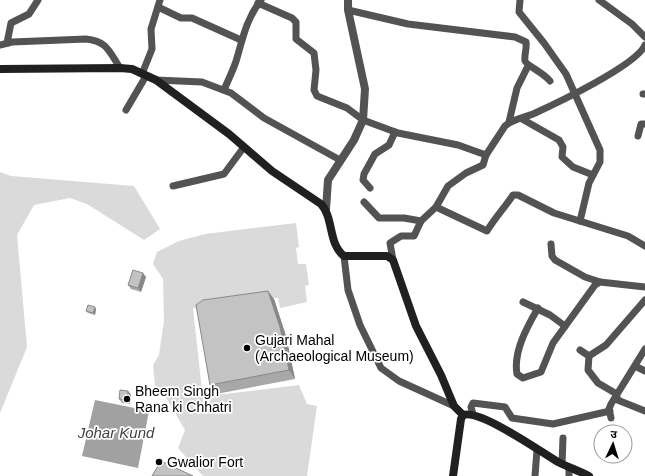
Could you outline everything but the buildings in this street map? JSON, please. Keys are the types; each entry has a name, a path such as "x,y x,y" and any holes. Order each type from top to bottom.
{"main road":[{"path":"0,68 120,68 132,69 156,80 211,119 272,171 321,204 326,209 336,246 344,256 387,256 393,260 416,326 441,375 454,406 463,414 473,414 499,426 537,450 589,476"},
{"path":"453,476 463,414"}],"street":[{"path":"38,0 29,14 11,23 3,44 86,38 98,40 104,43 120,68"},
{"path":"326,209 328,180 354,140 363,120 365,89 348,10 348,0"},
{"path":"520,0 519,12 566,74 576,94 601,156 598,168 589,183 580,221"},
{"path":"600,0 632,24 645,37"},
{"path":"224,90 237,58 241,40 259,2 292,18 296,22 296,39 314,53 316,70 314,90 317,96 347,108 363,120 395,132 458,145 486,155"},
{"path":"126,110 144,75 152,49 151,29 159,3 181,18 192,18 241,40"},
{"path":"348,10 408,24 515,37 526,42 527,48 525,61 528,66 545,74 550,81"},
{"path":"509,122 522,119 576,94 638,55 645,47"},
{"path":"393,260 390,243 401,236 414,236 421,221 436,207 448,186 466,173 483,165 486,155 509,122 517,88 528,66"},
{"path":"156,80 202,82 231,93 264,118 340,160"},
{"path":"522,119 559,140 563,147 562,157 573,167 593,175"},
{"path":"638,136 641,124 645,124"},
{"path":"370,188 363,180 364,174 375,154 392,142 395,132"},
{"path":"173,186 224,174 244,147"},
{"path":"436,207 487,231 496,216 513,195 518,195 554,213 628,236 645,246"},
{"path":"364,202 379,218 404,218 421,221"},
{"path":"551,244 552,256 555,260 585,277 600,282 645,287"},
{"path":"344,256 348,290 360,325 381,368 399,381 454,406"},
{"path":"538,308 525,332 518,358 516,369 520,377 524,378 541,372 553,343 583,300 600,282"},
{"path":"589,356 610,342 645,300"},
{"path":"523,302 538,308 565,326"},
{"path":"473,414 471,407 473,403 478,403 505,407 512,418 553,424 610,415 616,398 645,349"},
{"path":"580,350 589,356"},
{"path":"589,356 588,370 598,383 615,393 616,398 645,411"},
{"path":"635,366 645,371"},
{"path":"563,438 566,465 569,476"},
{"path":"536,476 537,450"}],"shaded area":[{"path":"0,172 11,176 134,186 160,229 144,240 87,204 70,198 34,205 17,235 27,347 0,413"},
{"path":"296,223 299,247 296,248 298,264 306,264 309,285 305,286 307,302 280,308 278,298 273,298 193,308 204,409 212,408 208,396 299,385 307,404 317,406 307,476 203,476 178,448 185,430 161,389 155,385 153,365 159,355 164,320 163,279 153,264 157,252 179,241 205,234"}],"water":[{"name":"Johar Kund","path":"95,400 149,411 138,468 82,456"}],"place":[{"name":"Gujari Mahal (Archaeological Museum)","path":"247,348"},
{"name":"Bheem Singh Rana ki Chhatri","path":"127,399"},
{"name":"Gwalior Fort","path":"159,462"}]}
